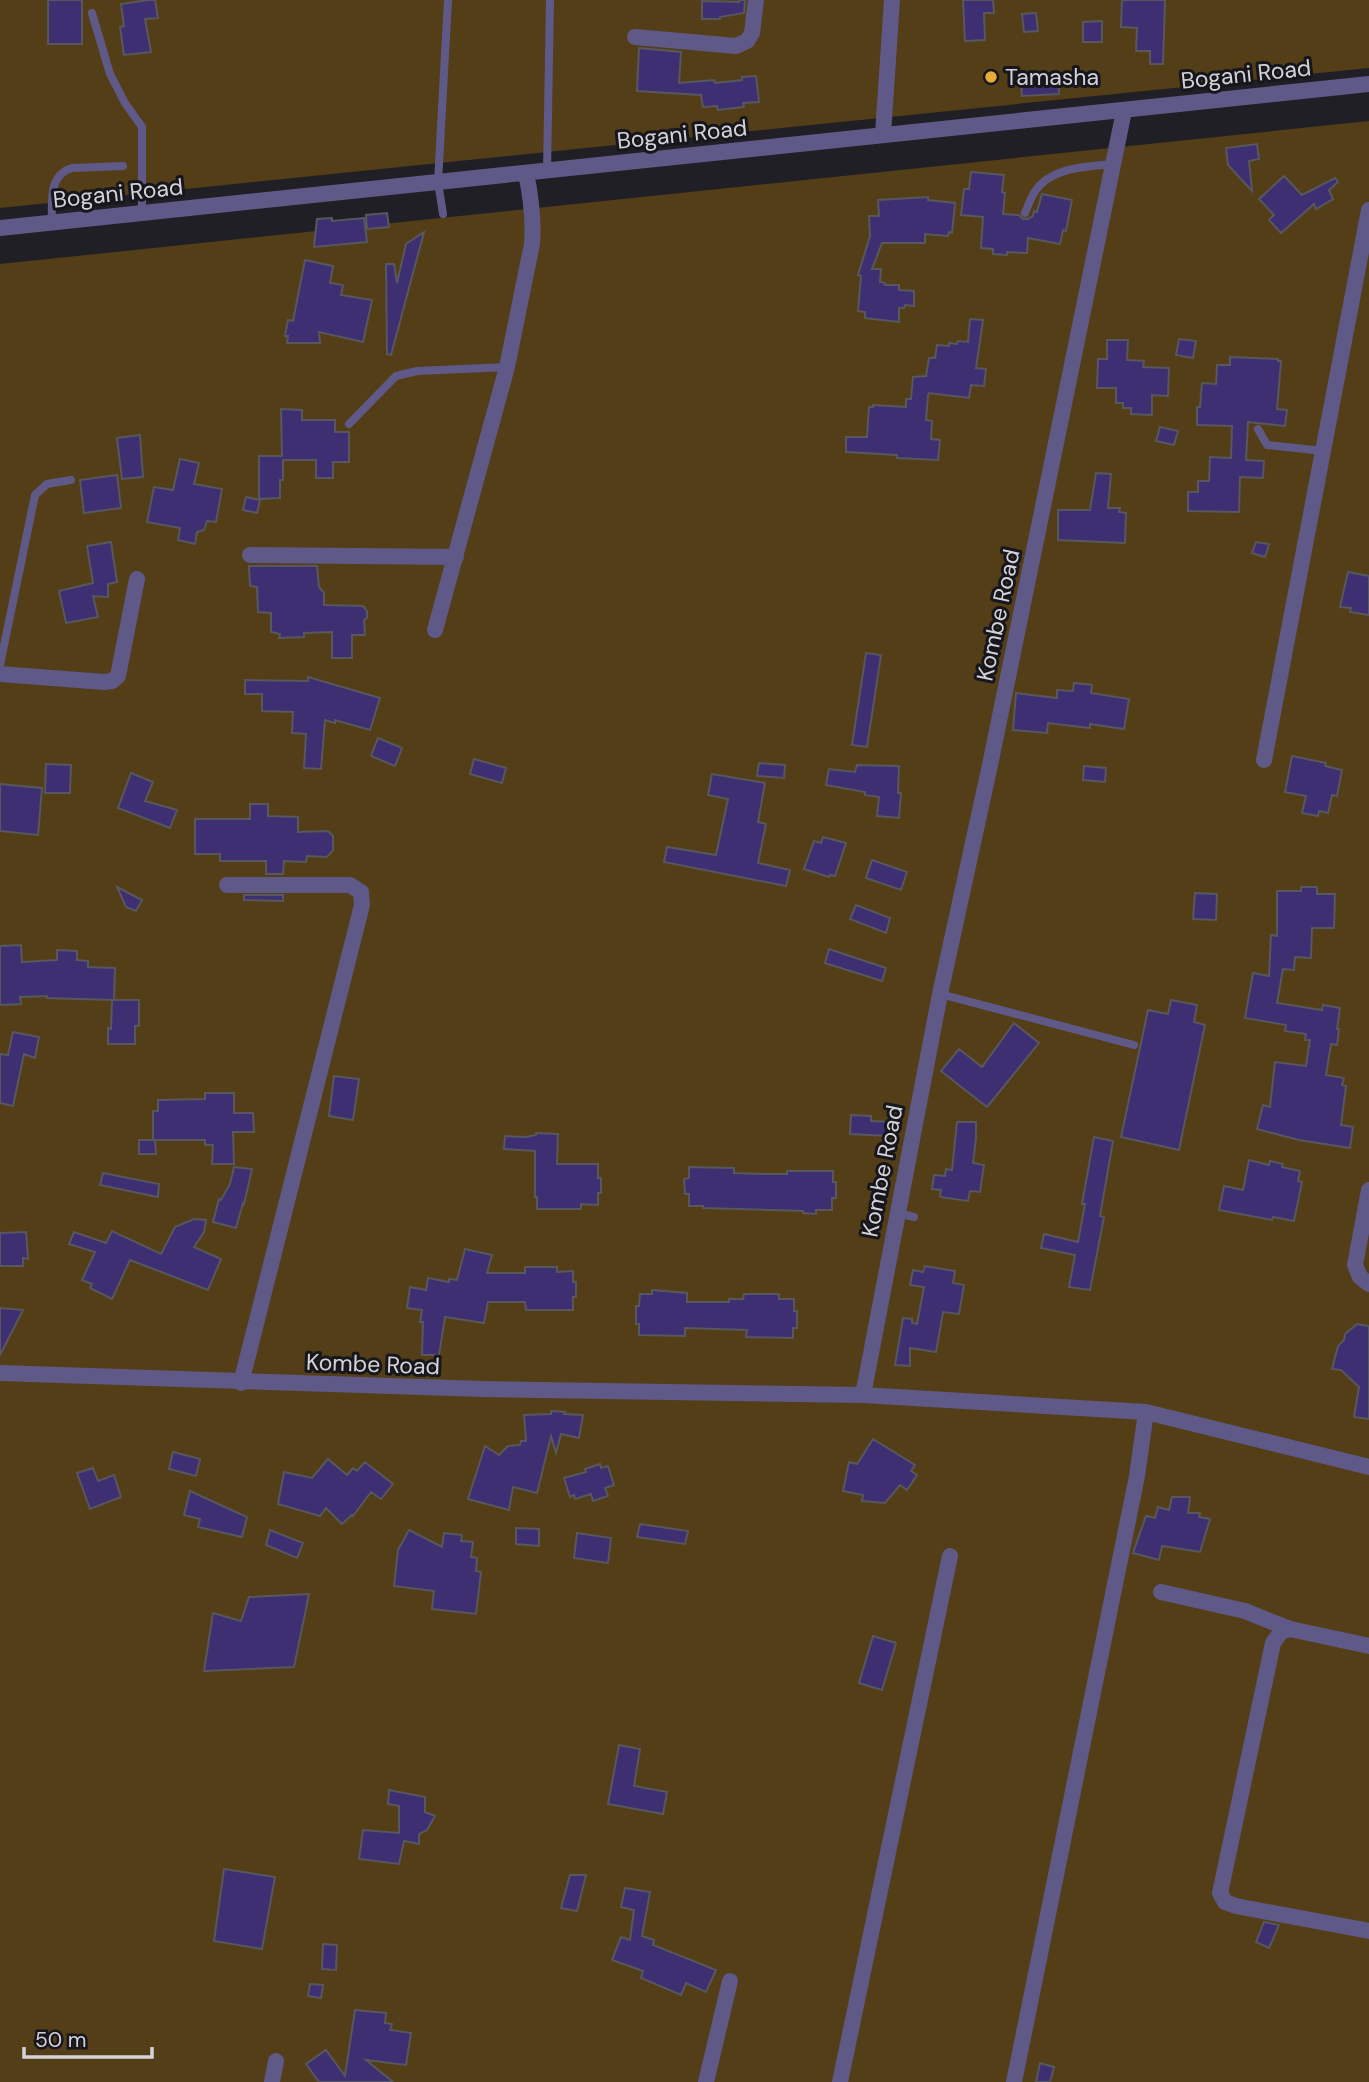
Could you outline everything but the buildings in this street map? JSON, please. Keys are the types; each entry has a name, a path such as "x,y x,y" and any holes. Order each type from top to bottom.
{"street":[{"path":"635,37 736,46 747,41 752,33 756,0"},
{"path":"883,134 892,0"},
{"name":"Bogani Road","path":"0,228 1369,84"},
{"name":"Kombe Road","path":"0,1373 482,1389 863,1395 940,994 990,765 1124,111"},
{"path":"435,630 507,367 532,244 532,202 526,173"},
{"path":"1264,760 1369,210"},
{"path":"250,555 456,557"},
{"path":"0,674 112,681 118,676 137,579"},
{"path":"227,885 350,885 361,892 362,905 240,1382"},
{"path":"1369,1190 1355,1265 1360,1277 1369,1283"},
{"path":"863,1395 1146,1412 1369,1466"},
{"path":"1014,2082 1137,1476 1146,1412"},
{"path":"840,2082 950,1556"},
{"path":"1161,1592 1245,1611 1290,1629 1369,1646"},
{"path":"1290,1629 1281,1632 1273,1643 1220,1893 1225,1902 1236,1906 1369,1931"},
{"path":"706,2082 730,1981"},
{"path":"272,2082 276,2061"}],"lane":[{"path":"443,214 438,182 447,0"},
{"path":"547,172 550,0"},
{"path":"92,13 110,74 125,103 142,127 142,213"},
{"path":"1025,213 1034,192 1049,178 1071,169 1114,164"},
{"path":"52,223 55,181 64,170 123,166"},
{"path":"349,424 396,376 417,371 507,367"},
{"path":"1258,429 1267,445 1323,451"},
{"path":"0,664 35,495 47,484 71,480"},
{"path":"940,994 1134,1045"},
{"path":"897,1213 914,1217"}],"shaded area":[{"path":"0,0 1369,0 1369,68 0,208"},
{"path":"1369,121 1369,2082 0,2082 0,264"}],"place":[{"name":"Tamasha","path":"991,77"}]}
